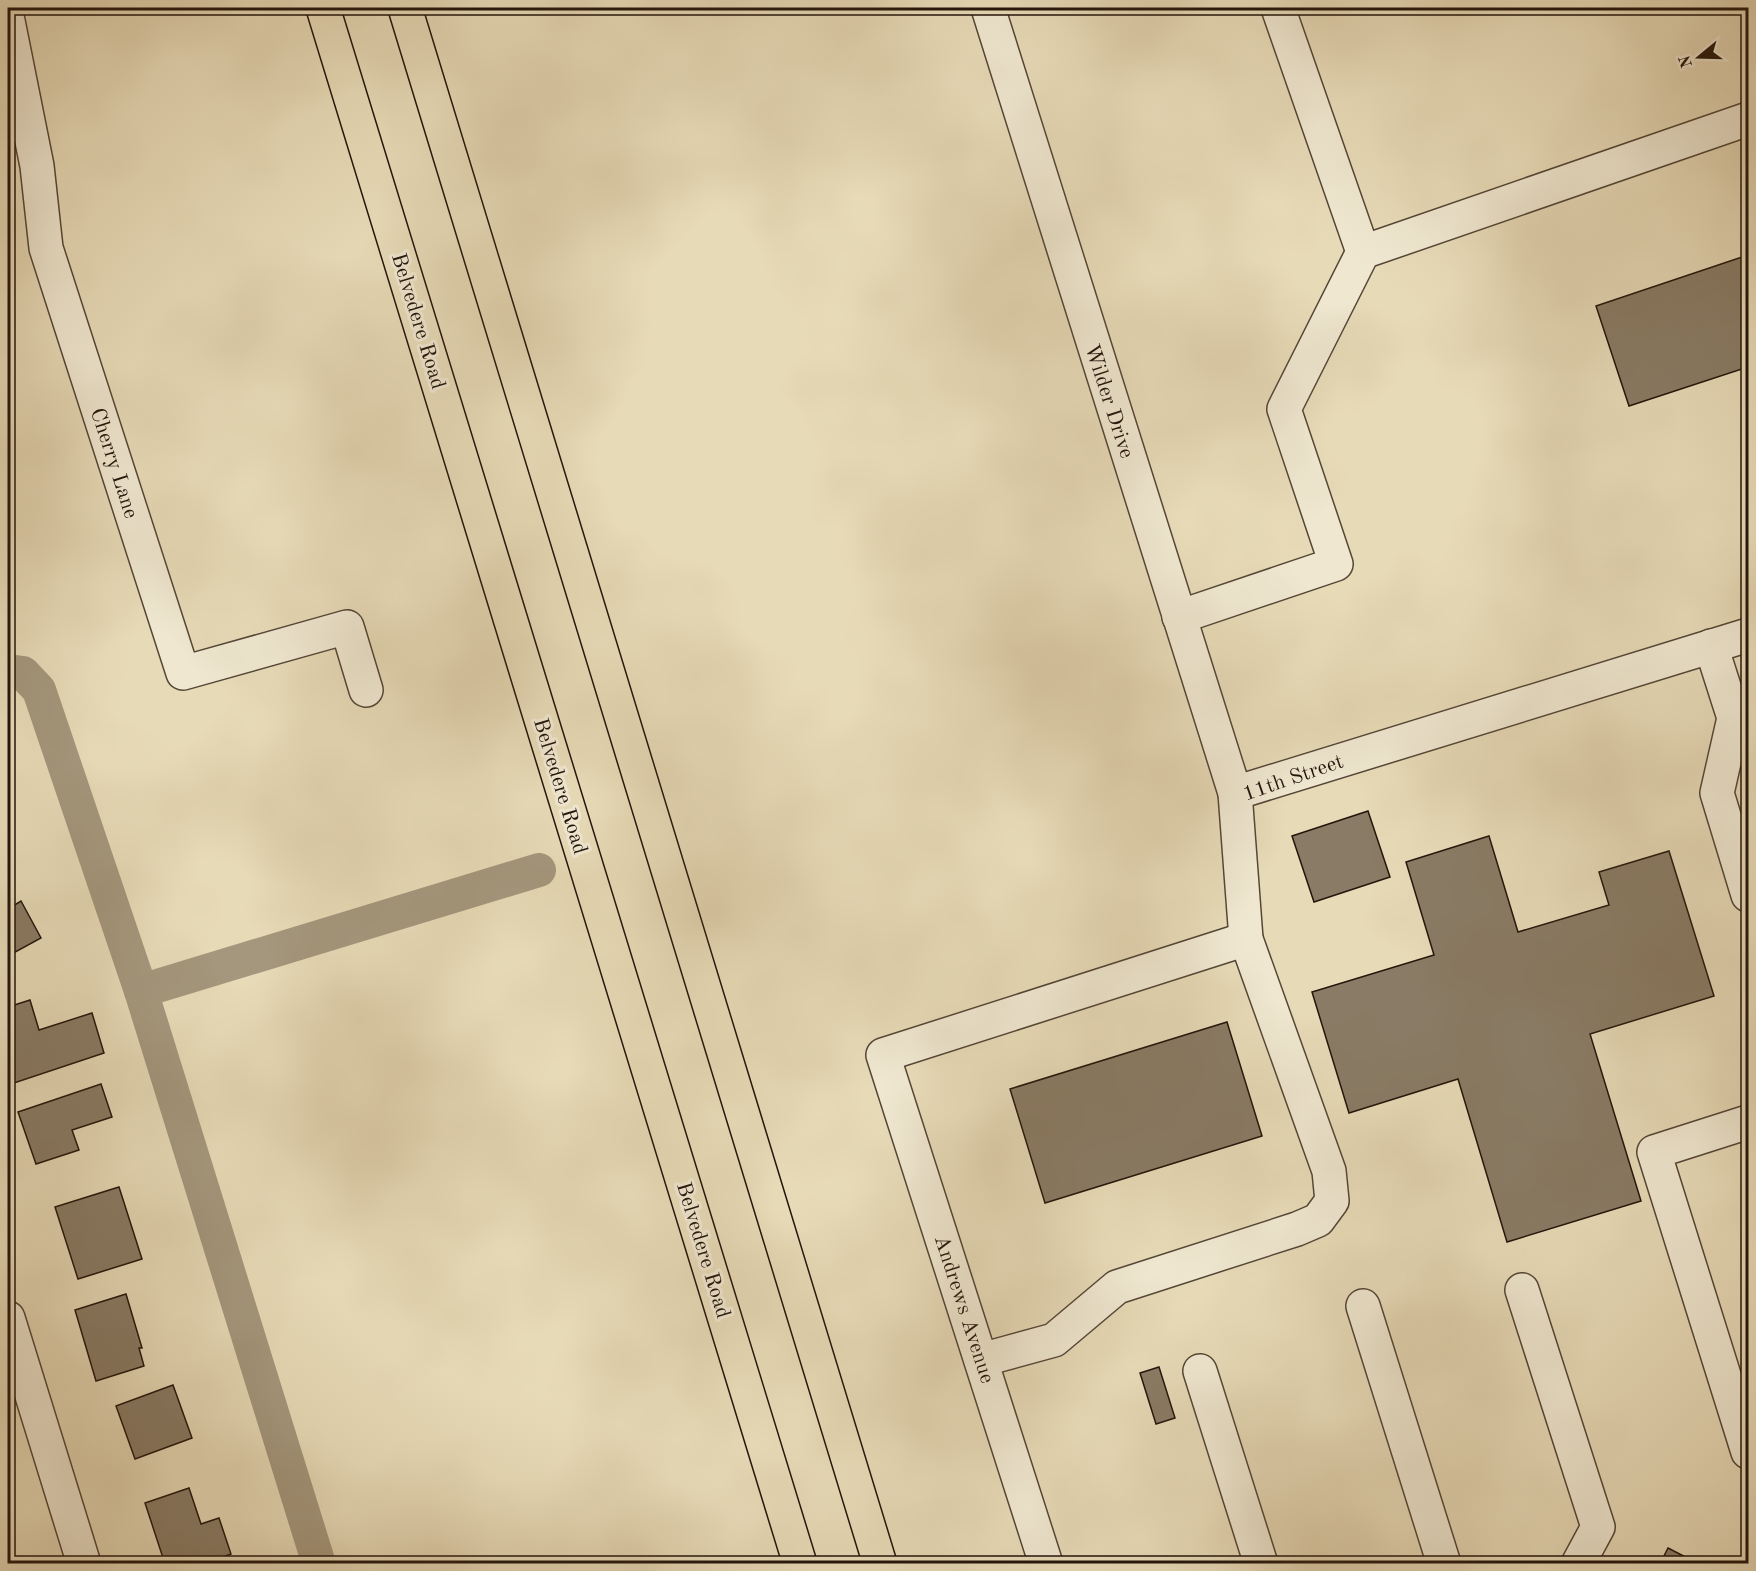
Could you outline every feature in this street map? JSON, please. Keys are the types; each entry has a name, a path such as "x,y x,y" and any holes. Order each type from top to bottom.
{"main road":[{"name":"Belvedere Road","path":"323,8 800,1563"},
{"path":"405,8 880,1563"}],"street":[{"name":"Wilder Drive","path":"988,8 1235,793"},
{"path":"1278,8 1363,252"},
{"name":"Cherry Lane","path":"8,21 37,166 46,248 183,673 347,627 366,690"},
{"path":"1179,617 1336,564 1284,409 1363,252 1749,119"},
{"name":"11th Street","path":"981,1360 1054,1340 1117,1287 1298,1229 1318,1220 1332,1201 1329,1172 1246,939 1235,793 1749,635"},
{"path":"1711,646 1734,718 1717,793 1749,895"},
{"name":"Andrews Avenue","path":"1046,1563 883,1055 1246,939"},
{"path":"1749,1122 1654,1152 1749,1452"},
{"path":"1522,1290 1598,1527 1578,1563"},
{"path":"1363,1306 1444,1563"},
{"path":"8,1318 84,1563"},
{"path":"1200,1371 1261,1563"}],"building":[{"path":"1748,255 1748,367 1629,406 1596,306"},
{"path":"1368,811 1390,877 1314,902 1292,836"},
{"path":"1489,836 1518,932 1609,905 1599,872 1669,851 1714,996 1590,1034 1641,1201 1507,1242 1458,1079 1349,1113 1312,992 1434,955 1406,862"},
{"path":"21,901 41,938 8,956 8,909"},
{"path":"30,1000 39,1030 92,1013 104,1053 8,1085 8,1007"},
{"path":"1227,1022 1262,1136 1045,1203 1010,1089"},
{"path":"101,1084 112,1117 72,1130 79,1150 36,1164 18,1112"},
{"path":"119,1187 142,1259 78,1279 55,1207"},
{"path":"126,1294 142,1348 139,1348 144,1366 96,1381 75,1310"},
{"path":"1159,1367 1175,1418 1156,1424 1140,1373"},
{"path":"173,1385 192,1438 135,1459 116,1406"},
{"path":"189,1488 201,1524 219,1518 231,1554 204,1564 165,1564 145,1503"},
{"path":"1668,1548 1699,1564 1660,1564"}],"waterway":[{"path":"8,671 23,673 39,690 141,991 319,1564"},
{"path":"141,991 539,870"}]}
